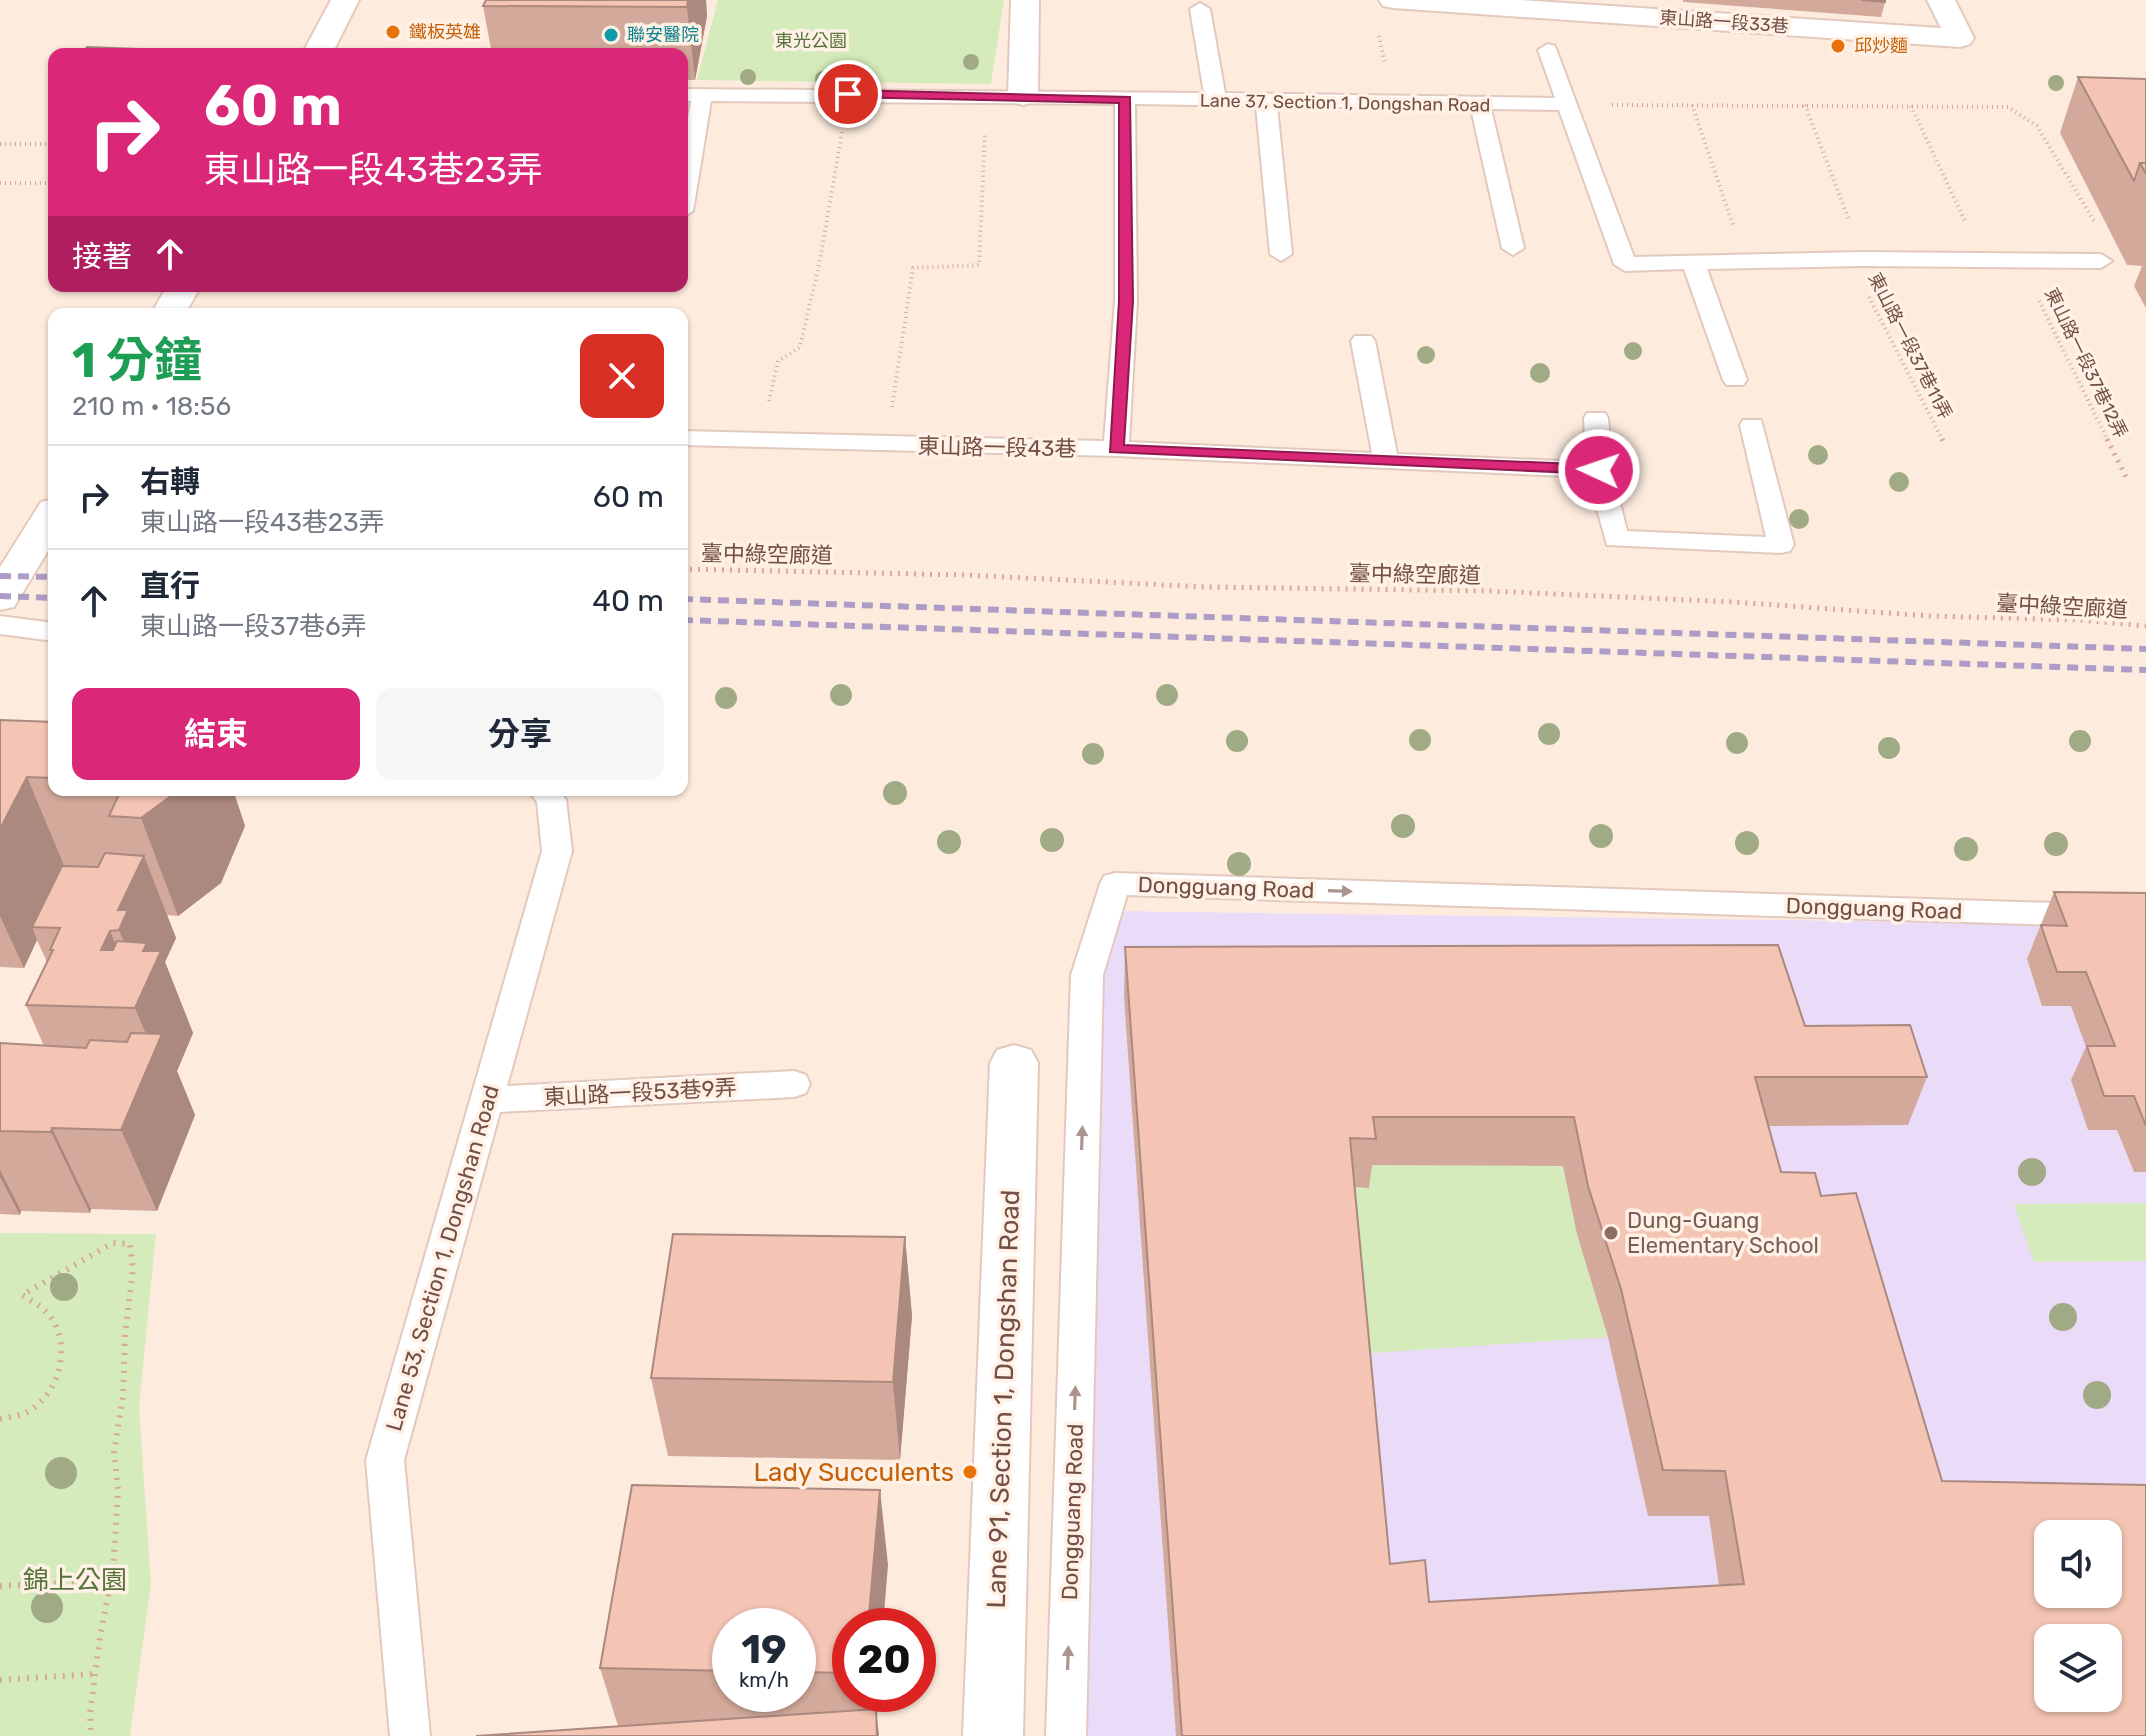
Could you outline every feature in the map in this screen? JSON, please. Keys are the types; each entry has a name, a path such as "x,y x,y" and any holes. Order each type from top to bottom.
{"street":[{"path":"320,48 345,0"},
{"path":"1023,96 1025,0"},
{"name":"東山路一段33巷","path":"1393,0 1960,38 1941,0"},
{"path":"0,598 48,520"},
{"name":"Lane 91, Section 1, Dongshan Road","path":"993,1736 1014,1063"}],"lane":[{"path":"1200,9 1216,101"},
{"path":"1548,50 1625,264 1857,259 2101,261"},
{"name":"Lane 37, Section 1, Dongshan Road","path":"692,95 848,94 1567,104"},
{"path":"688,141 692,95"},
{"path":"1116,449 1126,301 1125,99"},
{"path":"1266,102 1281,254"},
{"path":"1480,105 1513,248"},
{"path":"1693,262 1735,380"},
{"path":"1363,341 1386,461"},
{"path":"1596,418 1599,470 1616,539 1781,545 1752,425"},
{"name":"東山路一段43巷","path":"688,438 1116,449 1599,470"},
{"path":"0,625 48,631"},
{"name":"Lane 53, Section 1, Dongshan Road","path":"410,1736 385,1460 557,851 551,800 548,796"},
{"name":"Dongguang Road","path":"1066,1736 1087,975 1115,884 2146,917"},
{"name":"東山路一段53巷9弄","path":"486,1100 794,1084"}],"path":[{"path":"1377,30 1395,104"},
{"path":"760,441 778,361 800,347 820,260 848,94"},
{"path":"887,444 913,268 979,265 987,96"},
{"path":"1567,104 2008,107 2037,126 2086,203 2098,229 2101,261"},
{"path":"1692,105 1746,262"},
{"name":"東山路一段37巷11弄","path":"1805,105 1857,259 1945,446"},
{"path":"1911,106 1983,260"},
{"path":"0,144 48,144"},
{"path":"0,183 48,183"},
{"name":"東山路一段37巷12弄","path":"2019,261 2127,479"},
{"name":"臺中綠空廊道","path":"688,569 965,575 1206,587 1489,591 1733,602 1930,616 2080,620 2146,626"},
{"path":"0,1419 25,1413 51,1388 60,1367 63,1347 53,1320 22,1295 113,1243 130,1244 133,1269 125,1336 123,1396 114,1453 118,1490 111,1581 95,1674 90,1714 91,1736"},
{"path":"0,1586 111,1581"},
{"path":"0,1680 95,1674"}],"shaded area":[{"name":"Dung-Guang Elementary School","path":"1112,911 2146,925 2146,1736 1047,1736 1094,933"}],"green space":[{"name":"東光公園","path":"718,0 1004,0 991,84 697,80"},
{"path":"1367,1165 1563,1166 1577,1234 1608,1337 1359,1354 1343,1186"},
{"path":"2146,1203 2146,1261 2034,1262 2014,1204"},
{"name":"錦上公園","path":"0,1233 156,1234 139,1407 151,1584 130,1736 0,1736"}],"building":[{"path":"486,0 688,0 687,7 483,6"},
{"path":"2078,77 2146,79 2146,163 2140,163 2134,181"},
{"path":"0,720 48,722 48,778 27,777 0,829"},
{"path":"118,796 171,796 141,818 109,816"},
{"path":"105,853 144,856 118,910 128,910 119,930 110,931 101,950 113,950 117,941 147,943 143,951 161,951 135,1008 26,1005 53,950 50,950 60,928 32,927 62,866 98,867"},
{"path":"2054,892 2146,893 2146,1126 2134,1096 2104,1096 2087,1046 2115,1046 2086,972 2057,972 2041,925 2067,926"},
{"path":"1778,945 1805,1026 1910,1025 1927,1077 1755,1077 1781,1172 1815,1173 1821,1196 1856,1193 1942,1481 2146,1485 2146,1736 1182,1736 1125,947","holes":["1373,1117 1574,1117 1588,1186 1621,1289 1663,1470 1725,1471 1744,1584 1429,1602 1425,1560 1390,1564 1350,1138 1376,1139"]},
{"path":"131,1033 162,1034 121,1130 52,1128 51,1132 0,1131 0,1043 86,1048 90,1040 127,1042"},
{"path":"673,1234 905,1237 893,1382 651,1378"},
{"path":"632,1485 880,1490 870,1608 832,1608 832,1673 816,1672 816,1608 712,1608 712,1671 600,1668"},
{"path":"832,1712 876,1712 877,1736 476,1736"}],"railway":[{"path":"0,576 48,577"},
{"path":"0,596 48,598"},
{"path":"688,599 2146,649"},
{"path":"688,620 2146,670"}],"place":[{"name":"鐵板英雄","path":"393,32"},
{"name":"聯安醫院","path":"611,35"},
{"name":"邱炒麵","path":"1838,46"},
{"name":"Dung-Guang Elementary School","path":"1611,1233"},
{"name":"Lady Succulents","path":"970,1472"}],"route":[{"path":"848,94 1125,99 1126,301 1116,449 1599,470"}]}
